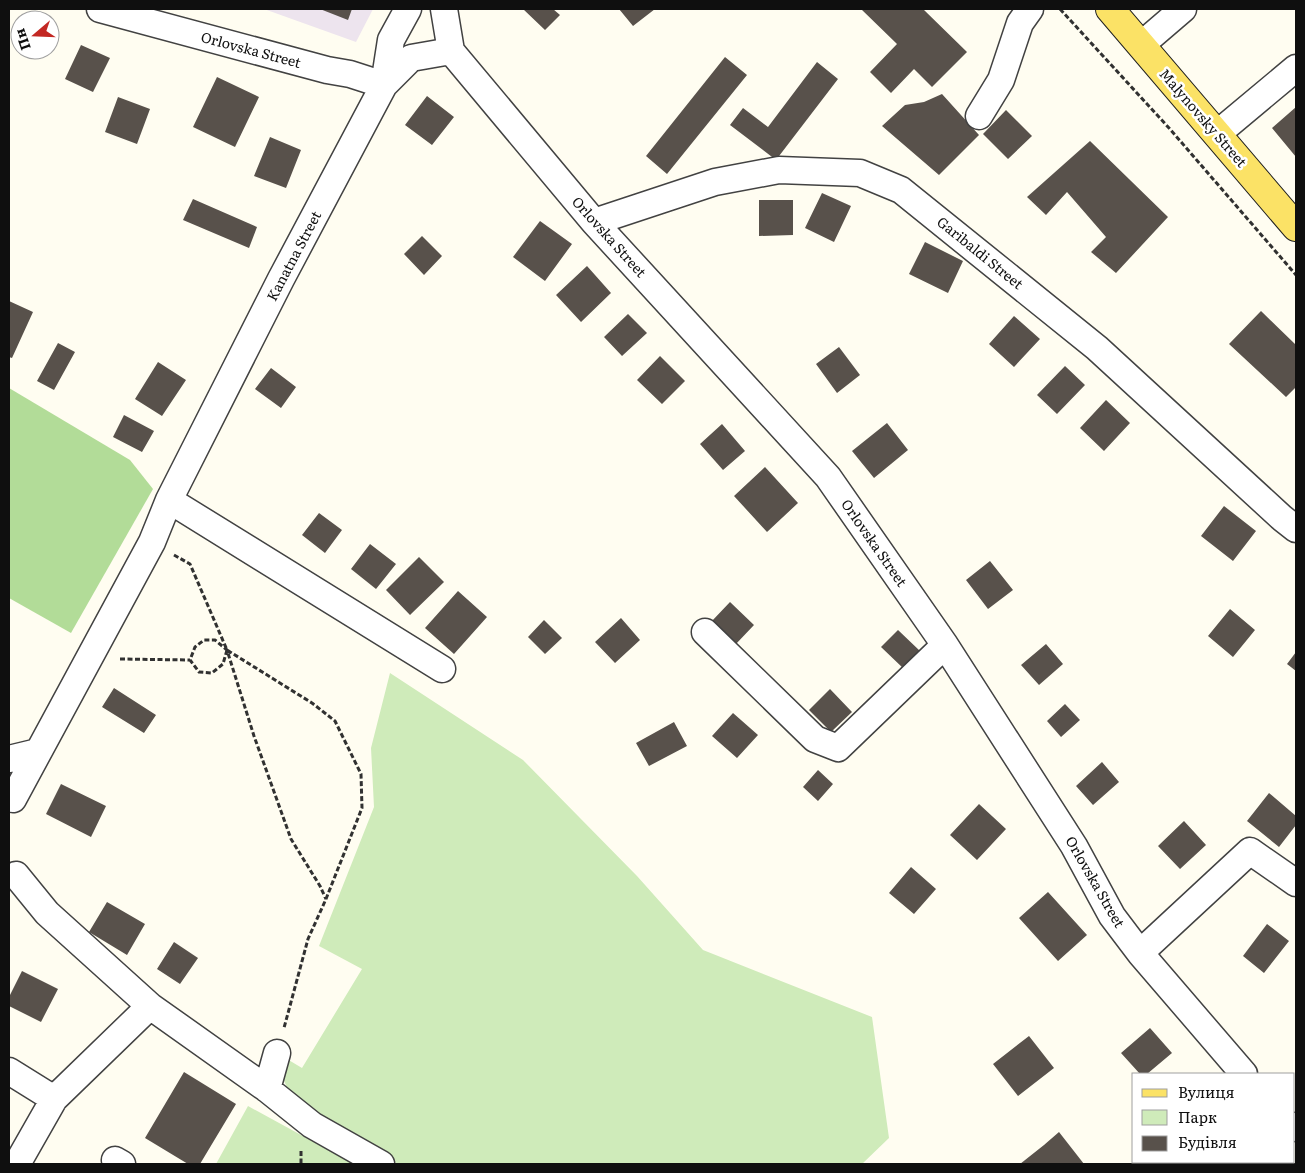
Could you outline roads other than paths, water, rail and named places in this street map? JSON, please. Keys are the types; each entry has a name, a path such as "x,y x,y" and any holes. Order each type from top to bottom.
{"main road":[{"name":"Malynovsky Street","path":"1110,9 1296,227"}],"street":[{"name":"Orlovska Street","path":"100,9 327,70 350,74 384,85"},
{"name":"Kanatna Street","path":"13,799 152,542 169,500 281,279 384,85 391,40 408,9"},
{"path":"384,85 411,58 451,51 444,9"},
{"path":"978,116 1001,80 1020,23 1030,9"},
{"path":"1140,45 1183,9"},
{"name":"Orlovska Street","path":"451,51 594,222 828,477 945,644 1074,846 1112,916 1140,953 1243,1073"},
{"path":"1217,134 1296,68"},
{"name":"Garibaldi Street","path":"594,222 714,182 779,170 860,173 900,190 1097,348 1296,529"},
{"path":"169,500 442,669"},
{"path":"704,632 815,739 838,748 945,644"},
{"path":"9,759 38,752"},
{"path":"1140,953 1250,851 1296,883"},
{"path":"16,875 48,913 150,1006 267,1089 312,1125 381,1164"},
{"path":"17,1164 54,1099 150,1006"},
{"path":"267,1089 277,1053"},
{"path":"9,1071 54,1099"}]}
